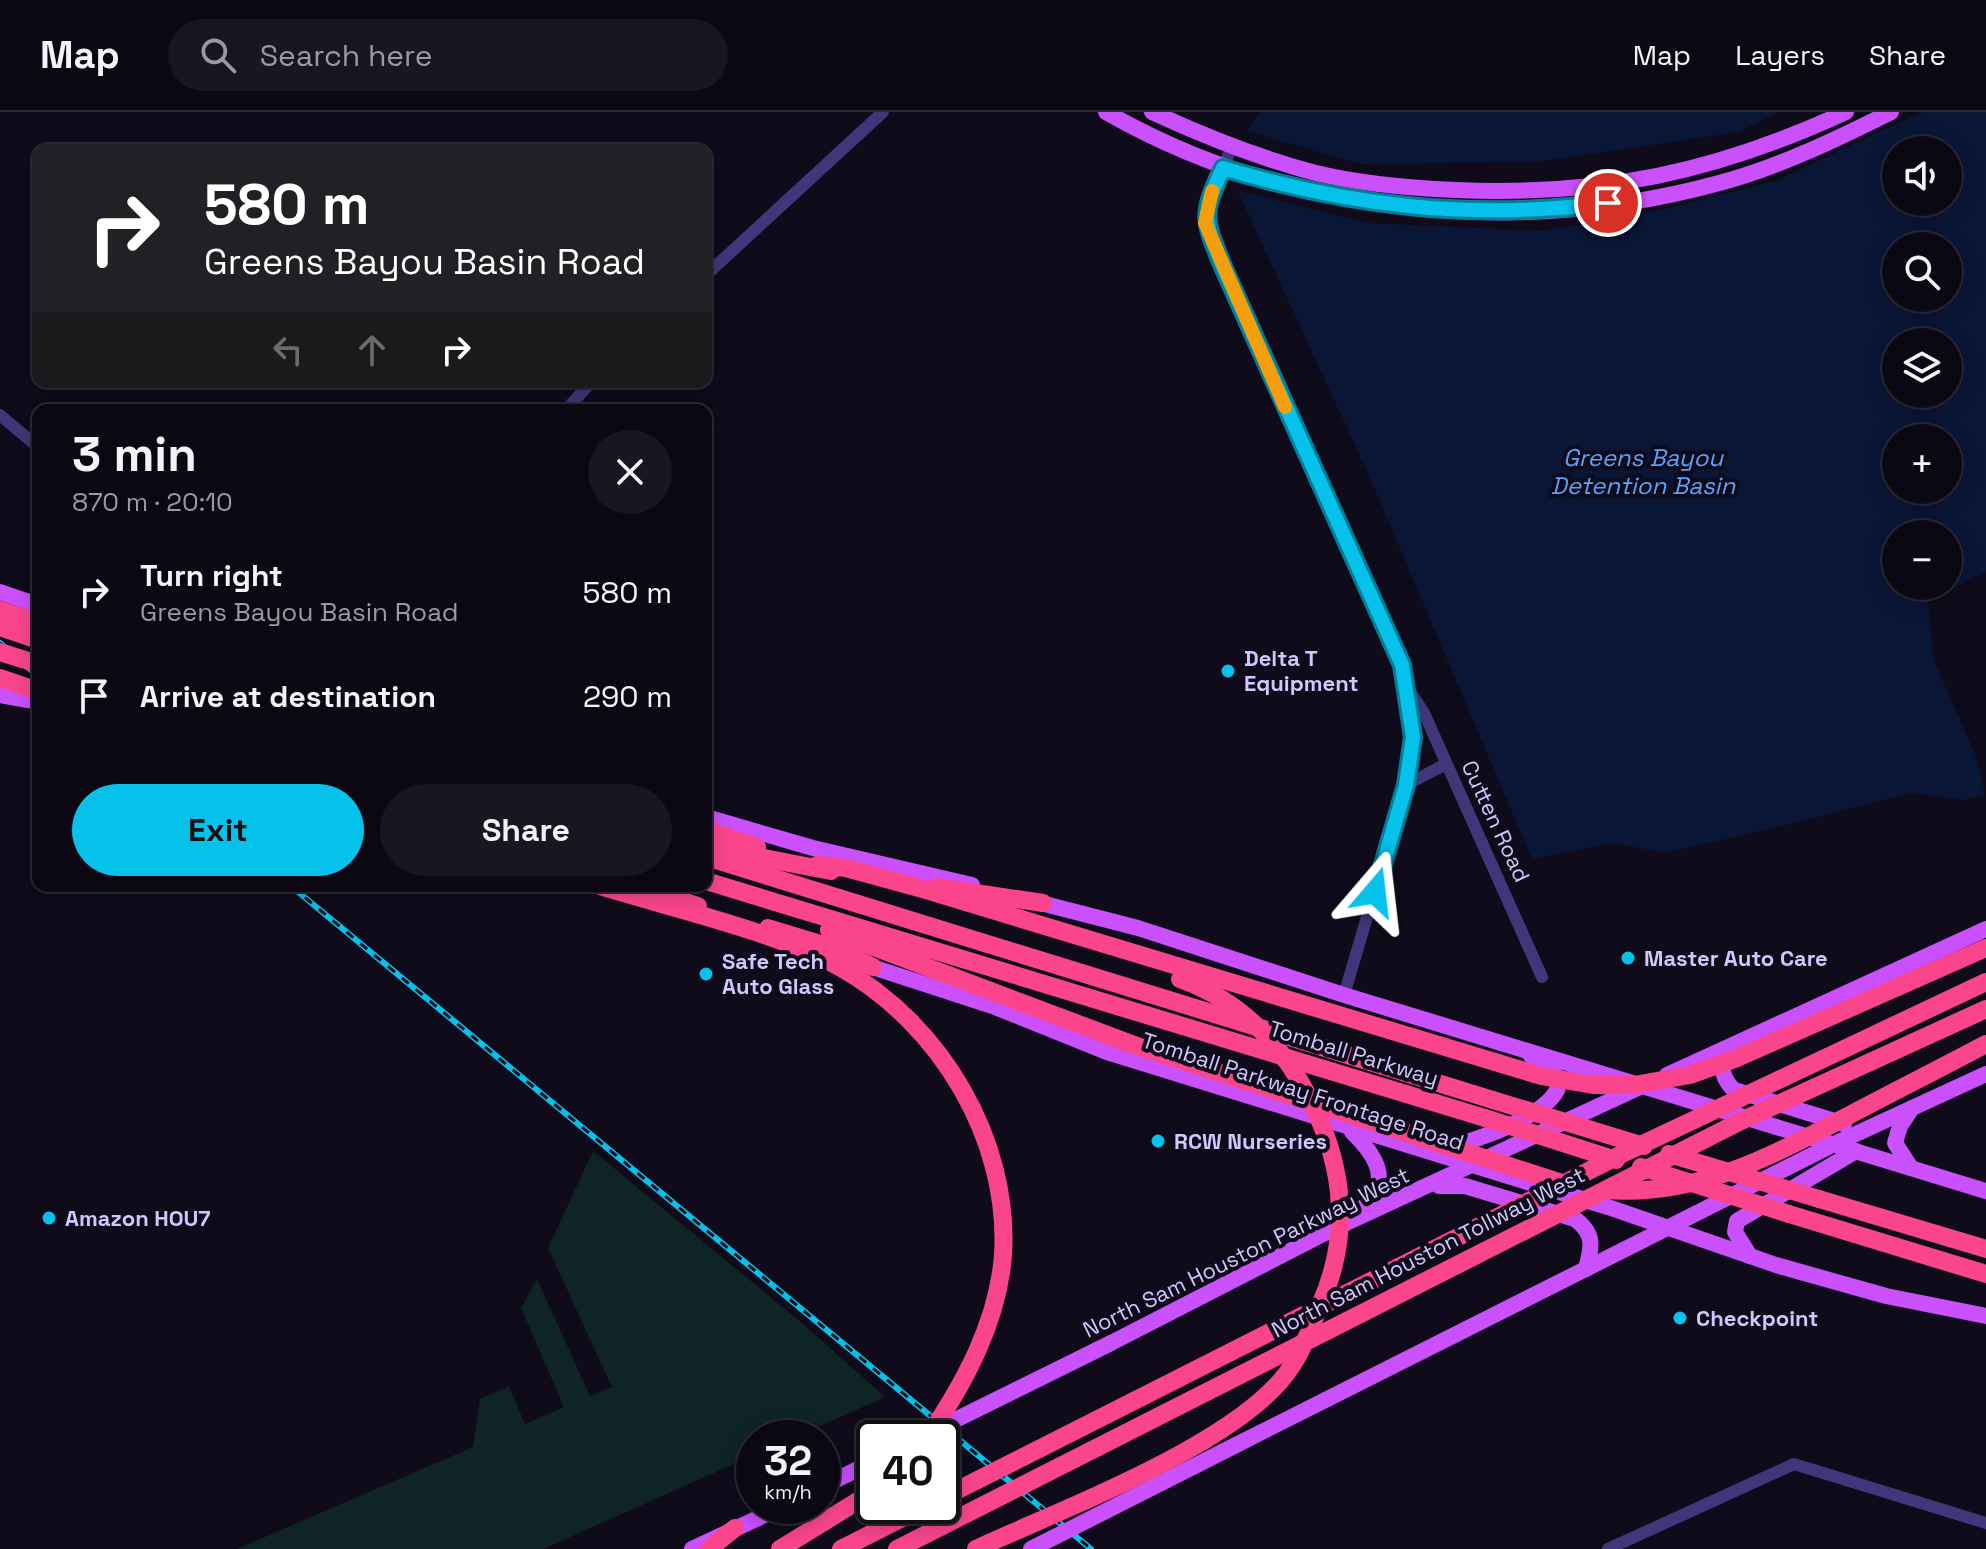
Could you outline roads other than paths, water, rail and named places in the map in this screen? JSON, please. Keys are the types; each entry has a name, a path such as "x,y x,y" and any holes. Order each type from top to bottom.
{"highway":[{"path":"0,610 32,620"},
{"path":"0,627 32,638"},
{"path":"0,652 32,662"},
{"path":"0,678 32,689"},
{"path":"712,832 1200,986 1246,1015 1285,1054 1304,1084 1324,1130 1336,1173 1342,1216 1336,1269 1293,1366 1248,1413 1193,1447 976,1549"},
{"path":"712,849 794,865 1043,903"},
{"name":"Tomball Parkway","path":"712,859 1986,1249"},
{"path":"817,865 846,868 919,888 1541,1076 1593,1085 1634,1085 1690,1075 1737,1058 1986,948"},
{"path":"712,885 1134,1045 1553,1182 1635,1193 1682,1188 1728,1175 1986,1044"},
{"name":"Tomball Parkway","path":"712,885 1485,1118 1986,1274"},
{"path":"619,892 798,948 840,968 886,997 927,1037 965,1093 985,1141 998,1193 1003,1255 988,1323 959,1391 939,1420"},
{"path":"655,892 837,949 873,967"},
{"name":"North Sam Houston Tollway West","path":"960,1489 1639,1145 1986,982"},
{"name":"North Sam Houston Tollway West","path":"897,1549 1741,1121 1986,1009"},
{"path":"780,1549 856,1502"},
{"path":"841,1549 890,1524"},
{"path":"709,1549 735,1528"}],"main road":[{"path":"1106,112 1223,168 1360,202 1530,211 1659,196 1724,182 1812,150 1891,112"},
{"path":"1152,112 1232,147 1313,172 1410,188 1511,192 1581,190 1718,164 1846,112"},
{"path":"0,592 32,603"},
{"path":"0,695 32,701"},
{"path":"712,819 813,848 1138,928 1344,995 1986,1191"},
{"name":"Tomball Parkway Frontage Road","path":"633,892 995,1007 1107,1052 1750,1256 1886,1296 1986,1316"},
{"name":"North Sam Houston Parkway West","path":"956,1420 1331,1230 1986,929"},
{"path":"1734,1044 1725,1054 1721,1066 1725,1081 1734,1090 1828,1121 1878,1124"},
{"path":"1397,1144 1435,1147 1465,1144 1544,1108 1560,1086 1559,1078 1553,1070 1513,1045"},
{"path":"1031,1549 1832,1145 1986,1074"},
{"path":"1911,1168 1895,1143 1900,1126 1913,1107"},
{"path":"1764,1179 1775,1159 1767,1123"},
{"path":"1331,1230 1367,1205 1377,1190 1377,1162 1348,1128"},
{"path":"1542,1133 1526,1148 1521,1158 1527,1176 1542,1188"},
{"path":"1750,1256 1739,1241 1737,1221 1856,1151"},
{"path":"1430,1187 1465,1186 1575,1219 1591,1237 1586,1269"},
{"path":"692,1549 744,1524"}],"street":[{"path":"712,269 883,112"},
{"name":"Cutten Road","path":"1232,147 1211,194 1205,223 1402,665 1406,684 1413,737 1406,785 1344,995"},
{"path":"571,404 586,388"},
{"path":"0,415 32,442"},
{"name":"Cutten Road","path":"1406,684 1424,713 1542,977"},
{"path":"1406,785 1446,764"},
{"path":"1608,1549 1794,1464 1986,1523"}],"water":[{"path":"1259,112 1779,112 1739,132 1536,162 1360,164 1247,131"},
{"name":"Greens Bayou Detention Basin","path":"1922,112 1986,112 1986,571 1962,584 1962,520 1882,520 1882,600 1932,600 1928,602 1933,658 1975,754 1985,794 1964,800 1909,793 1665,853 1614,843 1532,859 1367,471 1237,190 1369,223 1543,231 1668,208 1777,180"}],"railway":[{"path":"0,643 32,671"},
{"path":"298,892 1091,1549"}],"place":[{"name":"Delta T Equipment","path":"1228,671"},
{"name":"Master Auto Care","path":"1628,958"},
{"name":"Safe Tech Auto Glass","path":"706,974"},
{"name":"RCW Nurseries","path":"1158,1141"},
{"name":"Amazon HOU7","path":"49,1218"},
{"name":"Checkpoint","path":"1680,1318"}]}
